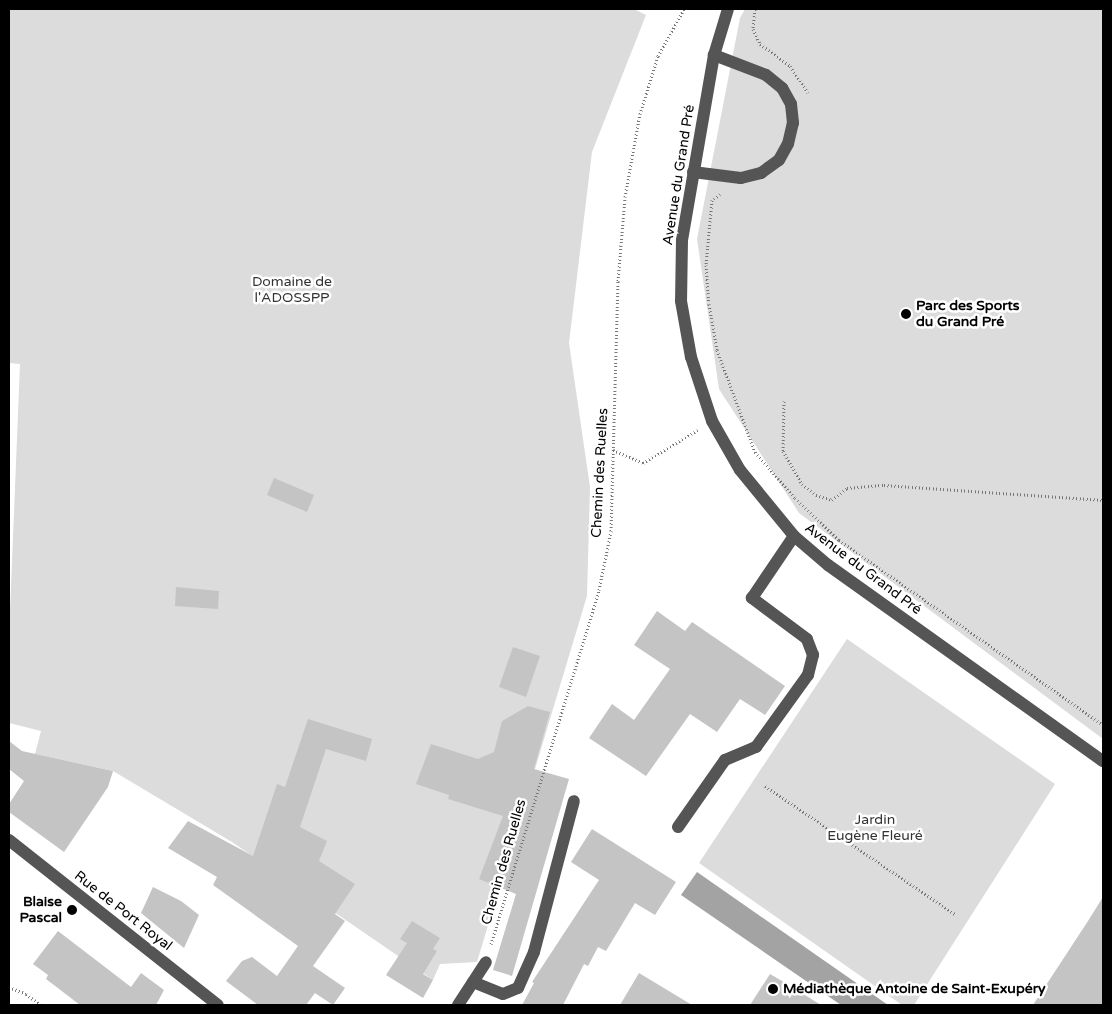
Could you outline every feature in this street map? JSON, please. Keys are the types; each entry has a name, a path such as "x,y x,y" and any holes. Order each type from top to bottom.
{"street":[{"name":"Avenue du Grand Pré","path":"728,9 714,55 682,240 681,302 691,357 712,421 740,470 794,536 828,565 1103,761"},
{"path":"693,172 741,178 761,173 779,160 788,144 793,124 790,104 782,88 766,76 714,55"},
{"path":"678,827 725,760 756,746 808,675 813,655 808,639 752,598 794,536"},
{"path":"473,982 504,994 518,988 534,952 574,801"},
{"name":"Rue de Port Royal","path":"9,840 218,1005"},
{"path":"458,1005 486,962"}],"path":[{"name":"Chemin des Ruelles","path":"486,962 599,590 611,531 618,282 625,197 640,114 658,56 684,9"},
{"path":"756,9 753,29 760,44 790,66 805,84 811,102"},
{"path":"729,192 712,200 706,265 709,304 717,350 755,452 795,498 840,540 1103,725"},
{"path":"784,401 784,451 802,484 832,500 846,488 884,485 1103,500"},
{"path":"613,450 644,463 712,421"},
{"path":"765,786 956,914"},
{"path":"9,987 26,994 41,1005"}],"green space":[{"name":"Domaine de l'ADOSSPP","path":"9,9 634,9 646,15 592,152 569,343 590,487 587,596 477,962 440,964 433,980 232,842 113,771 35,754 41,731 9,723 9,636 20,364 9,363"},
{"name":"Parc des Sports du Grand Pré","path":"745,9 1103,9 1103,739 799,513 719,389 697,239 740,18"},
{"name":"Jardin Eugène Fleuré","path":"847,639 1055,784 914,1005 902,1005 699,863"}],"shaded area":[{"path":"697,872 888,1005 841,1005 681,895"}],"building":[{"path":"274,478 314,495 307,512 267,495"},
{"path":"176,587 219,591 218,609 175,606"},
{"path":"657,611 685,631 692,622 785,686 765,715 740,699 717,732 690,714 646,776 589,738 612,704 634,720 670,669 634,645"},
{"path":"513,647 540,656 526,697 499,687"},
{"path":"528,706 550,712 534,769 569,779 512,976 493,970 516,894 479,879 503,816 448,799 449,795 416,784 431,744 478,759 494,752 502,721"},
{"path":"308,719 372,739 366,761 326,749 300,827 327,841 319,861 355,884 335,914 345,921 313,966 345,988 333,1005 315,993 306,1005 258,1005 226,981 242,961 252,957 277,976 298,946 213,885 217,877 168,848 188,821 253,856 277,784 285,787"},
{"path":"9,741 22,751 113,771 108,787 64,852 9,812 9,804 24,781 9,769"},
{"path":"592,829 676,882 655,915 635,903 606,951 598,947 588,966 584,964 563,1005 522,1005 534,983 532,982 599,880 571,862"},
{"path":"153,887 181,901 199,915 184,948 141,913"},
{"path":"1103,897 1103,1005 1033,1005 1088,921"},
{"path":"412,921 440,938 433,949 437,951 423,974 433,980 423,998 386,975 407,943 400,939"},
{"path":"58,931 131,987 141,973 164,990 156,1005 80,1005 46,979 48,975 33,964"},
{"path":"639,973 692,1005 620,1005"},
{"name":"Médiathèque Antoine de Saint-Exupéry","path":"770,974 787,984 821,1005 750,1005"}],"place":[{"name":"Parc des Sports du Grand Pré","path":"906,314"},
{"name":"Blaise Pascal","path":"72,910"},
{"name":"Médiathèque Antoine de Saint-Exupéry","path":"773,989"}]}
